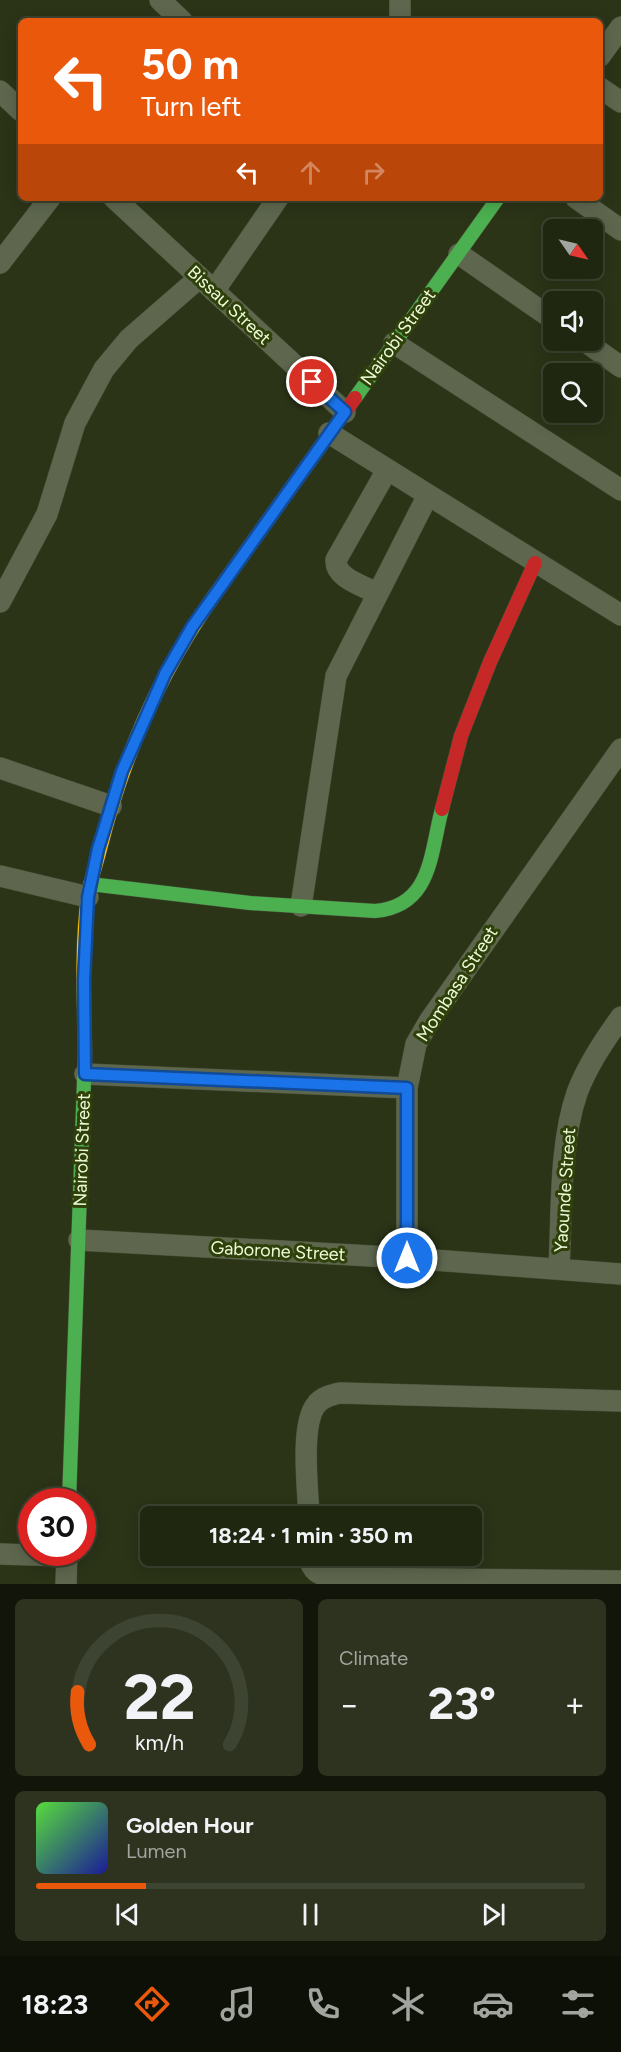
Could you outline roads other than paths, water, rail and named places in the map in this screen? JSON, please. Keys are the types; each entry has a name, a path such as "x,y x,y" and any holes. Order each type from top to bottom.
{"street":[{"path":"160,0 179,18"},
{"path":"400,0 400,18"},
{"path":"603,52 621,27"},
{"path":"603,90 621,102"},
{"path":"0,91 18,108"},
{"path":"0,263 48,201"},
{"name":"Bissau Street","path":"117,201 345,412"},
{"path":"0,602 44,522 75,423 104,369 129,339 207,285 276,201"},
{"name":"Nairobi Street","path":"70,1488 85,1074 84,980 89,891 111,806 142,722 165,674 192,627 496,201"},
{"path":"580,201 621,230"},
{"path":"459,254 543,312"},
{"path":"394,343 621,490"},
{"path":"598,351 621,367"},
{"path":"330,433 621,615"},
{"path":"376,593 339,573 335,567 336,560 387,470"},
{"path":"301,906 336,676 376,593 428,495"},
{"path":"0,876 89,891 250,903 384,910 403,905 417,895 423,881 461,736 490,662 535,563"},
{"name":"Mombasa Street","path":"407,1258 407,1088 416,1044 430,1020 621,749"},
{"path":"0,768 111,806"},
{"name":"Yaounde Street","path":"559,1268 566,1146 571,1117 577,1094 591,1064 621,1017"},
{"path":"85,1074 407,1088"},
{"name":"Gaborone Street","path":"79,1240 407,1258 621,1274"},
{"path":"309,1506 308,1426 315,1405 331,1395 340,1393 621,1401"},
{"path":"0,1554 18,1554"},
{"path":"66,1584 67,1566"},
{"path":"311,1566 317,1573 333,1578 621,1581"}]}
